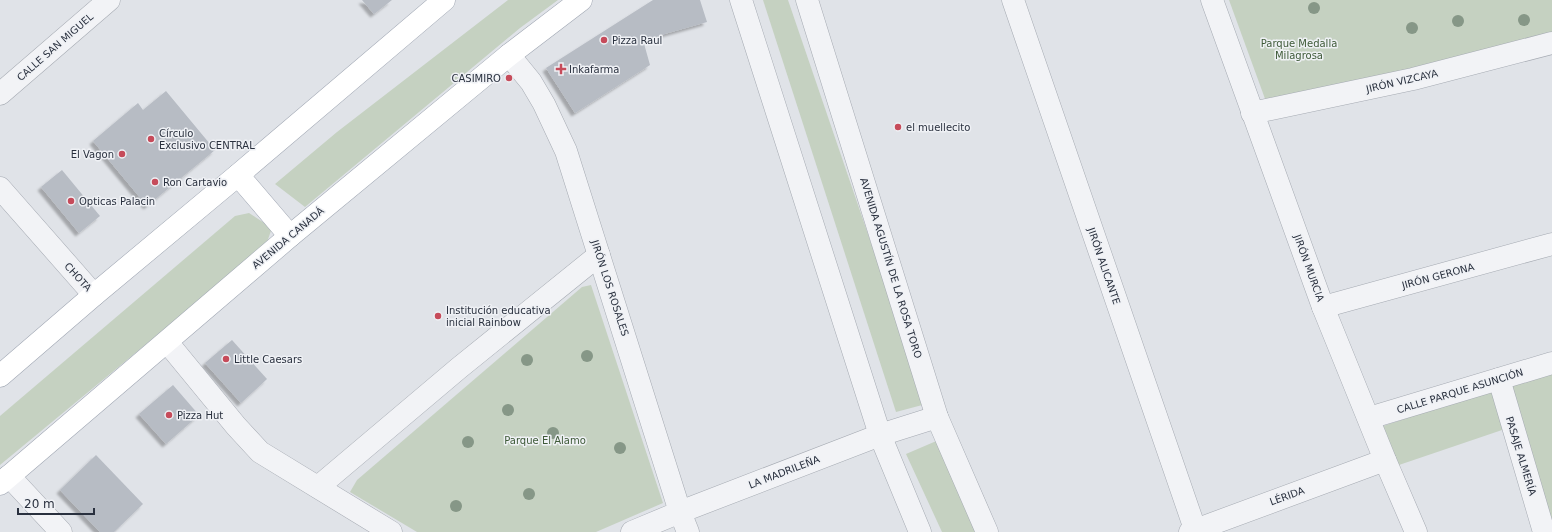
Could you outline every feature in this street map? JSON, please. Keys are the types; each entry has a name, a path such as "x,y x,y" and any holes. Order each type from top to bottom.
{"main road":[{"path":"0,376 444,0"},
{"name":"AVENIDA CANADÁ","path":"5,480 290,236 510,55 581,0"},
{"path":"238,176 290,236"}],"street":[{"name":"CALLE SAN MIGUEL","path":"0,94 110,0"},
{"path":"741,0 880,435 920,532"},
{"name":"AVENIDA AGUSTÍN DE LA ROSA TORO","path":"806,0 937,417 986,532"},
{"name":"JIRÓN ALICANTE","path":"1013,0 1194,531"},
{"name":"JIRÓN MURCIA","path":"1212,0 1323,307 1416,532"},
{"name":"JIRÓN VIZCAYA","path":"1252,113 1413,79 1552,43"},
{"name":"JIRÓN LOS ROSALES","path":"510,55 531,82 544,104 566,151 680,512 688,532"},
{"name":"CHOTA","path":"0,188 94,295"},
{"name":"JIRÓN GERONA","path":"1323,307 1552,244"},
{"path":"318,487 459,368 599,255"},
{"path":"167,342 236,426 260,452 390,532"},
{"name":"CALLE PARQUE ASUNCIÓN","path":"1369,418 1552,363"},
{"name":"PASAJE ALMERÍA","path":"1499,379 1544,532"},
{"name":"LA MADRILEÑA","path":"632,532 880,435 937,417"},
{"name":"LÉRIDA","path":"1194,531 1385,460"},
{"path":"5,480 61,532"}],"green space":[{"path":"508,0 558,0 520,28 305,207 275,184 337,132"},
{"path":"763,0 788,0 926,404 896,412"},
{"name":"Parque Medalla Milagrosa","path":"1229,0 1552,0 1552,36 1268,107"},
{"path":"249,213 272,228 266,245 0,465 0,416 235,216"},
{"name":"Parque El Alamo","path":"591,285 663,503 596,532 417,532 350,492 357,480 582,287"},
{"path":"1552,370 1552,527 1507,384"},
{"path":"1492,390 1505,429 1396,466 1380,427"},
{"path":"941,439 980,532 942,532 906,454"}],"building":[{"path":"362,0 392,0 374,14"},
{"path":"653,0 700,0 707,22 643,40 650,65 575,113 546,68"},
{"path":"166,91 215,150 147,206 93,141 138,103 143,110"},
{"name":"Opticas Palacin","path":"62,170 100,216 79,233 41,187"},
{"path":"232,340 267,379 241,403 205,363"},
{"name":"Pizza Hut","path":"173,385 199,415 166,444 139,414"},
{"path":"96,455 143,504 114,532 100,532 60,490"}],"place":[{"name":"Pizza Raul","path":"604,40"},
{"name":"Inkafarma","path":"561,69"},
{"name":"CASIMIRO","path":"509,78"},
{"name":"el muellecito","path":"898,127"},
{"name":"Círculo Exclusivo CENTRAL","path":"151,139"},
{"name":"El Vagon","path":"122,154"},
{"name":"Ron Cartavio","path":"155,182"},
{"name":"Opticas Palacin","path":"71,201"},
{"name":"Institución educativa inicial Rainbow","path":"438,316"},
{"name":"Little Caesars","path":"226,359"},
{"name":"Pizza Hut","path":"169,415"}]}
